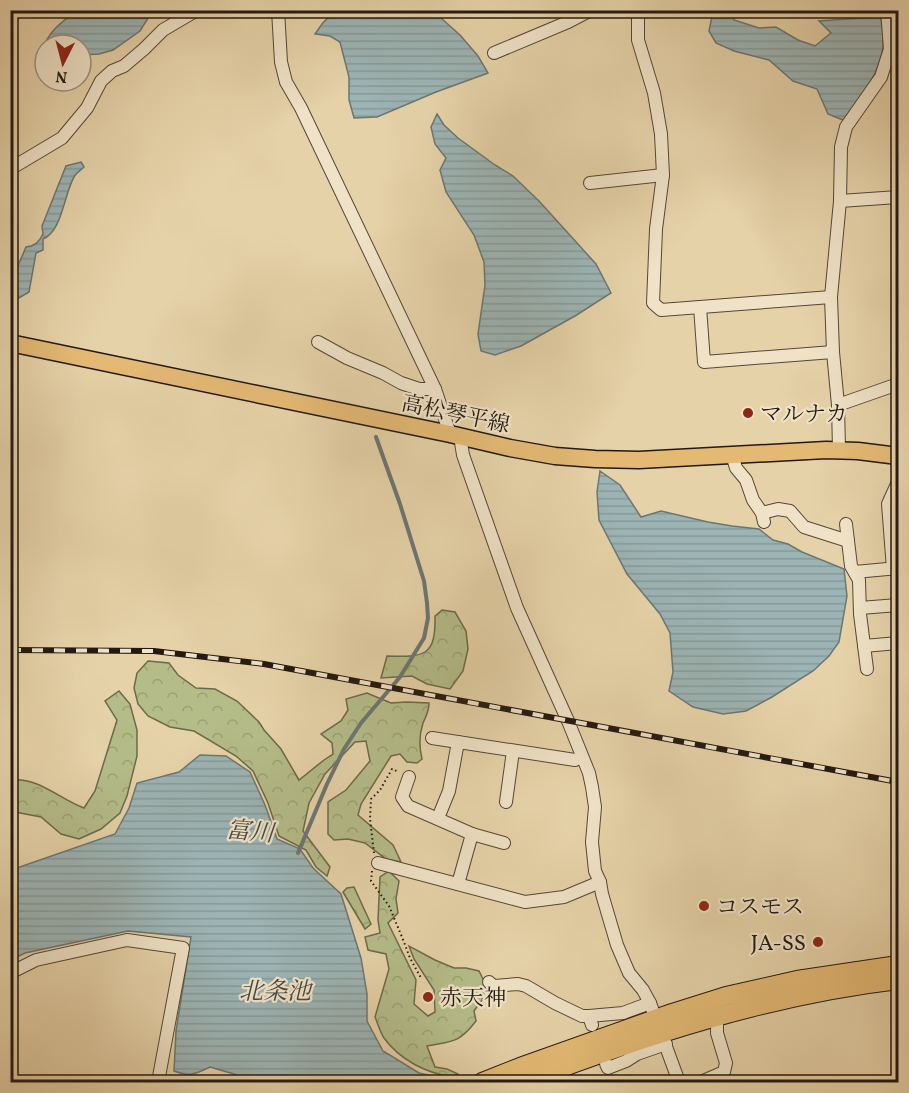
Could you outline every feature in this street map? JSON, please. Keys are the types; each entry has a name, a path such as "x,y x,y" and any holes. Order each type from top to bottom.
{"highway":[{"path":"482,1083 523,1077 726,996 840,973 898,965"},
{"path":"658,1025 717,1017 832,990 898,980"}],"main road":[{"name":"高松琴平線","path":"10,343 555,456 639,460 839,450 898,456"}],"street":[{"path":"10,169 62,138 87,108 102,81 112,71 124,66 163,30 197,10"},
{"path":"278,10 281,62 286,82 302,108 435,389 463,455 517,608 589,773 595,807 592,842 595,871 617,945 629,973 643,990 679,1083"},
{"path":"494,53 591,10"},
{"path":"638,10 638,40 654,93 661,134 663,175 656,229 653,303 661,310 831,297"},
{"path":"839,450 831,297 840,201 841,147 846,127 881,77 890,49 887,10"},
{"path":"590,183 663,175"},
{"path":"840,201 898,197"},
{"path":"700,307 705,362 833,352"},
{"path":"318,342 401,383 419,389 435,389"},
{"path":"838,405 898,384"},
{"path":"732,455 736,468 746,480 763,518 778,508 790,511 804,527 848,541"},
{"path":"855,572 896,568 894,529 888,504 898,482"},
{"path":"846,524 851,566 859,580 867,669"},
{"path":"860,608 898,605"},
{"path":"864,646 898,643"},
{"path":"432,738 575,760"},
{"path":"438,818 449,791 458,742"},
{"path":"506,802 513,751"},
{"path":"409,777 402,797 408,806 472,834 504,843"},
{"path":"458,884 472,834"},
{"path":"378,863 525,902 564,897 600,882"},
{"path":"10,973 36,960 127,940 183,948 158,1083"},
{"path":"489,982 495,986 518,984 526,986 590,1021 623,1012 658,1025"},
{"path":"701,1083 724,1072 726,1063 717,1033 717,1017"},
{"path":"606,1064 608,1068 626,1062 637,1054 658,1025"}],"green space":[{"path":"442,610 455,612 466,631 468,649 463,671 450,689 427,684 412,676 381,678 387,656 419,655 430,647 435,630 435,616"},
{"path":"148,661 169,663 178,675 196,688 215,689 237,701 259,722 281,749 299,780 333,754 332,743 321,734 341,721 348,710 346,699 367,693 391,703 429,703 420,736 422,759 417,763 407,762 400,754 391,756 361,804 358,815 393,845 401,862 386,859 365,843 348,839 334,840 328,834 328,802 346,790 370,761 366,741 355,742 325,774 309,803 303,831 330,867 327,876 316,867 306,850 279,836 268,803 253,771 236,756 194,731 170,727 148,716 138,704 134,688 137,673"},
{"path":"119,691 130,704 137,730 137,756 127,796 120,813 101,829 79,839 61,834 41,817 11,813 11,780 40,785 84,808 95,791 117,720 105,701"},
{"path":"389,871 399,881 396,899 398,913 388,923 416,980 414,1004 428,1016 435,1012 434,990 414,959 409,946 454,968 479,971 486,985 482,1000 474,1011 476,1021 470,1028 455,1040 427,1046 435,1067 458,1074 452,1077 423,1069 398,1053 384,1038 375,1017 389,969 386,954 368,950 365,937 380,933 378,920 380,877"},
{"path":"354,887 371,924 365,929 343,892 347,888"}],"water":[{"path":"77,10 143,11 150,15 140,31 113,50 99,54 93,54 93,33 52,33"},
{"path":"371,10 433,11 460,35 478,56 488,73 377,117 354,118 349,100 349,77 340,42 330,36 315,34 334,11 361,12"},
{"path":"713,11 734,11 734,20 759,28 776,27 798,40 815,46 831,33 819,21 881,18 883,44 881,58 868,86 843,120 828,114 817,89 793,81 769,60 734,51 716,43 709,31"},
{"path":"437,114 444,125 458,138 513,176 539,201 596,264 611,293 521,346 495,355 481,351 478,334 485,285 484,262 474,235 446,192 440,170 446,158 435,144 431,127"},
{"path":"81,162 84,167 74,177 59,221 49,235 43,239 43,250 36,253 29,292 17,299 11,317 11,277 26,247 36,243 43,234 42,226 66,166"},
{"path":"600,471 620,485 641,517 661,511 708,522 759,529 773,540 788,544 844,569 847,596 839,642 829,656 813,671 746,711 723,714 693,707 669,691 673,672 670,633 660,614 627,574 599,520 597,492"},
{"name":"北条池","path":"200,755 226,756 250,772 277,839 300,849 313,868 341,894 361,958 367,994 367,1021 383,1051 419,1073 448,1082 250,1082 234,1074 210,1067 192,1074 174,1071 176,1031 191,937 128,931 25,953 11,960 11,870 115,834 129,808 137,783 179,772"}],"waterway":[{"path":"298,853 344,749 361,723 400,677 424,638 428,618 424,581 376,437"}],"railway":[{"path":"10,650 154,651 264,664 898,782"}],"place":[{"name":"マルナカ","path":"748,413"},
{"name":"コスモス","path":"704,906"},
{"name":"JA-SS","path":"818,942"},
{"name":"赤天神","path":"428,997"}],"water label":[{"name":"富川","path":"250,831"}]}
